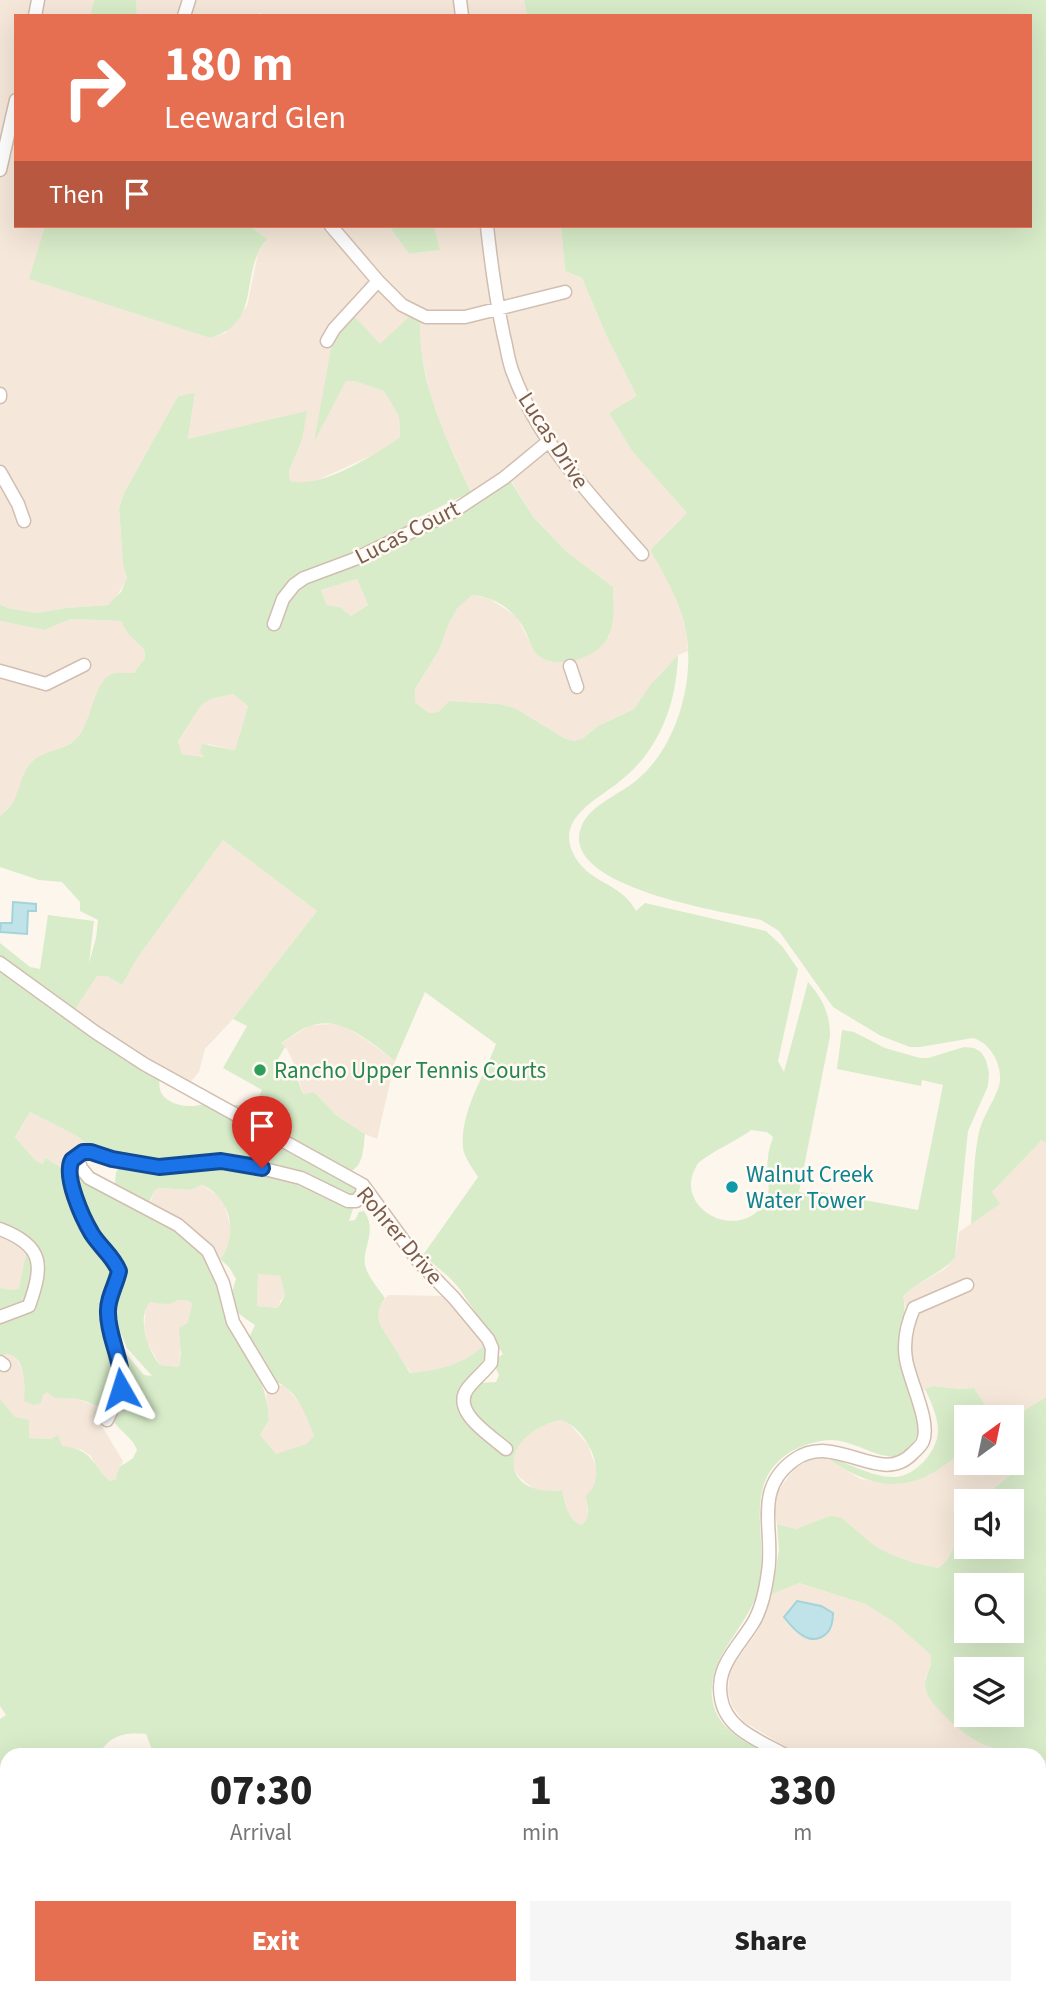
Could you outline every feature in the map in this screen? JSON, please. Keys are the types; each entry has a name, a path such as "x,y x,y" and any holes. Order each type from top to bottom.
{"street":[{"path":"0,170 14,109"},
{"path":"333,228 377,281 402,305 426,317 465,317 565,292"},
{"name":"Lucas Drive","path":"487,228 498,308 512,370 525,402 577,479 642,554"},
{"path":"327,341 334,329 377,281"},
{"name":"Lucas Court","path":"274,624 283,599 294,585 304,578 355,559 454,511 504,478 549,441"},
{"path":"0,472 24,521"},
{"path":"0,671 46,684 84,665"},
{"path":"570,666 577,687"},
{"name":"Rohrer Drive","path":"0,963 144,1064 363,1185 419,1262 488,1339 492,1348 491,1363 469,1387 463,1396 462,1405 469,1416 506,1449"},
{"path":"107,1420 121,1389 122,1378 108,1314 119,1271 112,1256 93,1235 69,1177 69,1164 77,1156 83,1152 91,1152 112,1159 159,1167 221,1161 240,1163 301,1178 348,1201 356,1201 359,1198 363,1185"},
{"path":"77,1156 81,1168 89,1178 178,1225 208,1251 223,1283 233,1322 272,1387"},
{"path":"0,1228 26,1243 36,1257 39,1273 29,1306 0,1317"},
{"path":"772,1748 743,1732 727,1716 721,1700 720,1683 723,1667 754,1621 769,1572 766,1519 770,1488 781,1471 795,1458 826,1449 886,1466 906,1461 923,1441 925,1426 906,1358 906,1325 914,1308 967,1285"}],"shaded area":[{"path":"0,0 94,0 90,14 14,14 14,228 44,228 30,279 210,338 225,333 247,306 258,253 267,239 253,228 390,228 409,254 440,250 434,228 561,228 565,271 582,278 607,337 638,397 609,413 632,451 687,513 650,550 680,609 688,651 678,655 659,675 634,709 598,726 582,739 573,741 515,708 500,704 449,701 438,712 429,713 414,701 415,689 439,650 457,609 472,595 490,599 516,616 534,650 568,662 588,654 609,637 614,602 613,587 567,552 534,518 505,471 471,492 441,426 430,394 419,343 420,321 409,318 380,345 353,317 314,440 346,381 384,391 399,415 400,437 375,454 318,480 300,484 290,481 289,471 302,440 188,439 195,394 178,396 124,493 119,508 123,565 127,579 114,601 108,605 37,613 0,604"},
{"path":"136,0 524,0 527,14 258,13 137,14"},
{"path":"357,579 368,605 351,616 340,607 327,605 321,590"},
{"path":"71,619 122,621 128,634 144,649 145,658 134,673 122,673 97,692 91,716 77,739 56,751 42,755 14,801 0,817 0,621 44,630"},
{"path":"233,694 248,706 235,750 208,744 205,757 182,754 178,743 201,704"},
{"path":"223,840 317,911 233,1019 205,1049 199,1072 190,1083 181,1081 74,1011 97,976 107,976 122,985 138,957"},
{"path":"333,1024 345,1027 395,1061 377,1139 337,1116 314,1092 303,1094 295,1066 287,1049 280,1044 311,1025"},
{"path":"30,1112 77,1136 90,1146 67,1160 63,1169 46,1158 42,1164 35,1160 15,1137"},
{"path":"1043,1139 1046,1143 1046,1397 1024,1411 1024,1405 985,1405 974,1388 934,1386 912,1395 902,1326 906,1309 903,1296 945,1269 955,1258 959,1232 999,1204 992,1192"},
{"path":"202,1185 223,1199 231,1229 229,1245 220,1259 211,1248 150,1204 154,1191 159,1188 190,1190"},
{"path":"0,1233 28,1253 19,1288 13,1290 0,1288"},
{"path":"258,1273 280,1276 285,1295 279,1308 257,1306"},
{"path":"388,1295 450,1296 485,1345 470,1358 440,1370 411,1373 381,1329 377,1316"},
{"path":"177,1300 189,1301 192,1304 188,1322 183,1325 179,1367 160,1365 147,1342 144,1328 146,1307 150,1302 166,1304"},
{"path":"5,1354 16,1356 27,1386 43,1395 48,1391 51,1396 58,1398 75,1398 103,1409 108,1408 100,1423 123,1461 116,1479 110,1481 96,1467 91,1456 82,1450 62,1446 51,1439 28,1438 0,1399 0,1362"},
{"path":"284,1384 304,1409 314,1437 306,1444 276,1455 260,1435 269,1420 266,1392"},
{"path":"561,1420 568,1422 588,1445 597,1470 596,1481 587,1501 588,1516 582,1526 569,1515 562,1490 535,1490 519,1477 513,1467 513,1456 520,1442 528,1434 541,1426"},
{"path":"827,1458 860,1479 896,1484 929,1475 954,1458 954,1475 1010,1475 993,1489 954,1489 954,1546 946,1563 938,1568 890,1554 875,1546 842,1518 796,1529 777,1524 774,1508 777,1492 795,1468 810,1460"},
{"path":"798,1583 865,1604 894,1622 931,1654 925,1690 954,1727 959,1727 990,1748 788,1748 744,1722 732,1706 728,1692 730,1670 757,1632 772,1594"}],"green space":[{"path":"94,0 136,0 137,14 90,14"},
{"path":"524,0 1046,0 1046,1143 1042,1140 992,1192 1000,1204 971,1224 978,1137 1000,1079 995,1057 985,1045 973,1038 910,1047 881,1036 833,1007 779,931 761,920 681,903 617,880 593,865 580,847 582,825 587,817 632,784 652,764 664,748 680,711 688,671 684,621 667,580 650,550 687,513 632,451 609,413 637,396 607,337 582,278 565,271 561,228 1032,228 1032,14 527,14"},
{"path":"44,228 253,228 267,239 254,266 242,314 225,332 210,338 29,279"},
{"path":"390,228 434,228 440,250 409,254"},
{"path":"354,316 380,344 409,317 420,321 424,366 435,409 471,492 411,521 411,534 459,512 508,477 534,518 567,552 613,587 613,617 609,635 597,650 568,662 547,660 539,656 522,625 511,612 497,602 472,595 457,609 449,623 439,650 415,689 415,702 429,713 438,712 449,701 500,704 515,708 573,741 582,739 598,726 634,709 652,683 678,655 676,682 669,708 653,745 629,773 582,810 570,828 569,839 578,862 595,877 622,894 636,911 645,903 766,931 782,946 798,969 778,1061 784,1072 808,982 818,995 825,1007 830,1036 799,1192 819,1197 821,1192 918,1210 943,1085 922,1080 921,1086 837,1069 842,1030 854,1032 885,1048 920,1058 964,1047 981,1052 986,1060 988,1086 968,1131 955,1258 903,1296 905,1311 902,1357 920,1428 912,1444 903,1453 893,1456 844,1442 821,1441 790,1452 774,1466 765,1481 761,1498 762,1553 758,1591 719,1661 712,1690 714,1707 723,1723 757,1748 151,1748 146,1734 130,1734 112,1739 103,1748 0,1748 0,1719 6,1715 0,1706 0,1399 15,1417 29,1420 29,1438 51,1439 58,1435 62,1446 86,1454 110,1481 116,1479 120,1467 133,1458 137,1450 112,1418 125,1378 118,1349 127,1355 144,1375 152,1376 127,1348 121,1334 109,1338 118,1382 108,1408 103,1409 76,1399 54,1397 47,1392 41,1403 34,1405 24,1401 23,1372 17,1359 5,1354 0,1362 0,1288 19,1288 26,1254 28,1253 40,1275 40,1266 34,1249 23,1234 8,1225 0,1224 0,969 95,1039 160,1078 159,1087 162,1093 173,1103 189,1106 204,1104 319,1165 355,1188 349,1221 355,1220 359,1212 364,1211 368,1218 370,1232 365,1265 385,1298 379,1311 379,1322 410,1373 450,1365 485,1345 487,1361 460,1390 457,1402 480,1383 496,1382 499,1375 495,1366 496,1359 503,1354 498,1346 459,1288 423,1255 478,1177 464,1152 463,1134 474,1094 496,1044 425,992 395,1061 356,1033 333,1024 310,1026 281,1043 285,1047 277,1061 298,1073 295,1079 297,1078 303,1094 314,1092 337,1116 365,1134 358,1166 349,1172 232,1108 235,1105 250,1105 275,1117 255,1105 262,1090 223,1068 247,1026 233,1019 317,911 223,840 138,957 122,985 107,976 97,976 74,1011 48,989 0,958 0,943 30,967 40,969 48,915 94,921 89,963 98,920 80,911 80,902 62,882 39,880 0,867 0,817 13,802 29,765 76,739 86,724 96,694 106,678 114,673 134,673 145,658 144,649 128,634 121,621 71,619 44,630 0,621 0,604 37,613 108,605 121,592 127,578 123,565 119,508 124,493 178,396 195,393 188,439 307,411 302,440 289,471 290,481 317,480 347,469 400,437 399,416 384,391 346,381 314,442 332,343 341,326","holes":["357,579 368,605 351,616 340,607 327,605 321,590","233,694 248,706 235,750 202,744 200,752 204,757 182,754 178,742 201,705 211,699","30,1112 77,1136 90,1146 121,1158 123,1163 116,1172 115,1183 109,1194 86,1178 74,1164 72,1171 88,1218 100,1238 117,1257 115,1264 89,1237 74,1204 63,1169 46,1158 42,1164 35,1160 15,1137","751,1130 767,1132 773,1137 768,1155 769,1188 766,1200 751,1216 737,1221 710,1215 699,1206 692,1194 691,1180 697,1165","202,1185 220,1198 225,1207 229,1218 229,1239 220,1259 236,1279 232,1302 237,1311 255,1325 249,1338 250,1343 274,1381 295,1396 304,1412 314,1436 306,1444 276,1454 260,1435 269,1420 264,1390 235,1336 208,1260 196,1244 180,1231 136,1207 147,1208 154,1191 159,1188 190,1190","258,1274 280,1276 285,1295 278,1308 257,1306","177,1300 189,1301 192,1304 188,1322 179,1328 179,1367 160,1365 145,1334 146,1309 150,1302 165,1304","561,1420 570,1424 579,1432 592,1453 596,1476 593,1487 586,1495 588,1514 582,1525 570,1516 562,1490 541,1490 526,1485 517,1476 513,1464 516,1451 525,1439 540,1428"]},
{"path":"934,1386 974,1388 985,1405 954,1405 954,1458 915,1481 888,1484 851,1473 827,1458 887,1477 903,1476 911,1472 930,1454 937,1439 937,1420 925,1389"},
{"path":"1046,1397 1046,1748 994,1748 956,1727 1024,1727 1024,1657 954,1657 954,1725 934,1705 926,1691 930,1654 894,1622 865,1604 799,1583 772,1594 779,1550 777,1524 796,1529 830,1516 842,1518 875,1546 915,1563 938,1568 949,1557 954,1544 954,1559 1024,1559 1024,1489 993,1489 1010,1475 1024,1475 1024,1411"}],"water":[{"path":"13,902 36,904 36,911 28,911 27,934 0,932 1,923 12,923"},
{"path":"797,1601 821,1606 833,1613 832,1625 826,1634 820,1638 808,1638 797,1632 788,1622 784,1617"}],"place":[{"name":"Rancho Upper Tennis Courts","path":"260,1070"},
{"name":"Walnut Creek Water Tower","path":"732,1187"}],"route":[{"path":"121,1389 121,1366 108,1314 119,1271 112,1256 101,1246 89,1227 69,1177 69,1164 83,1152 91,1152 112,1159 159,1167 221,1161 262,1168"}]}
